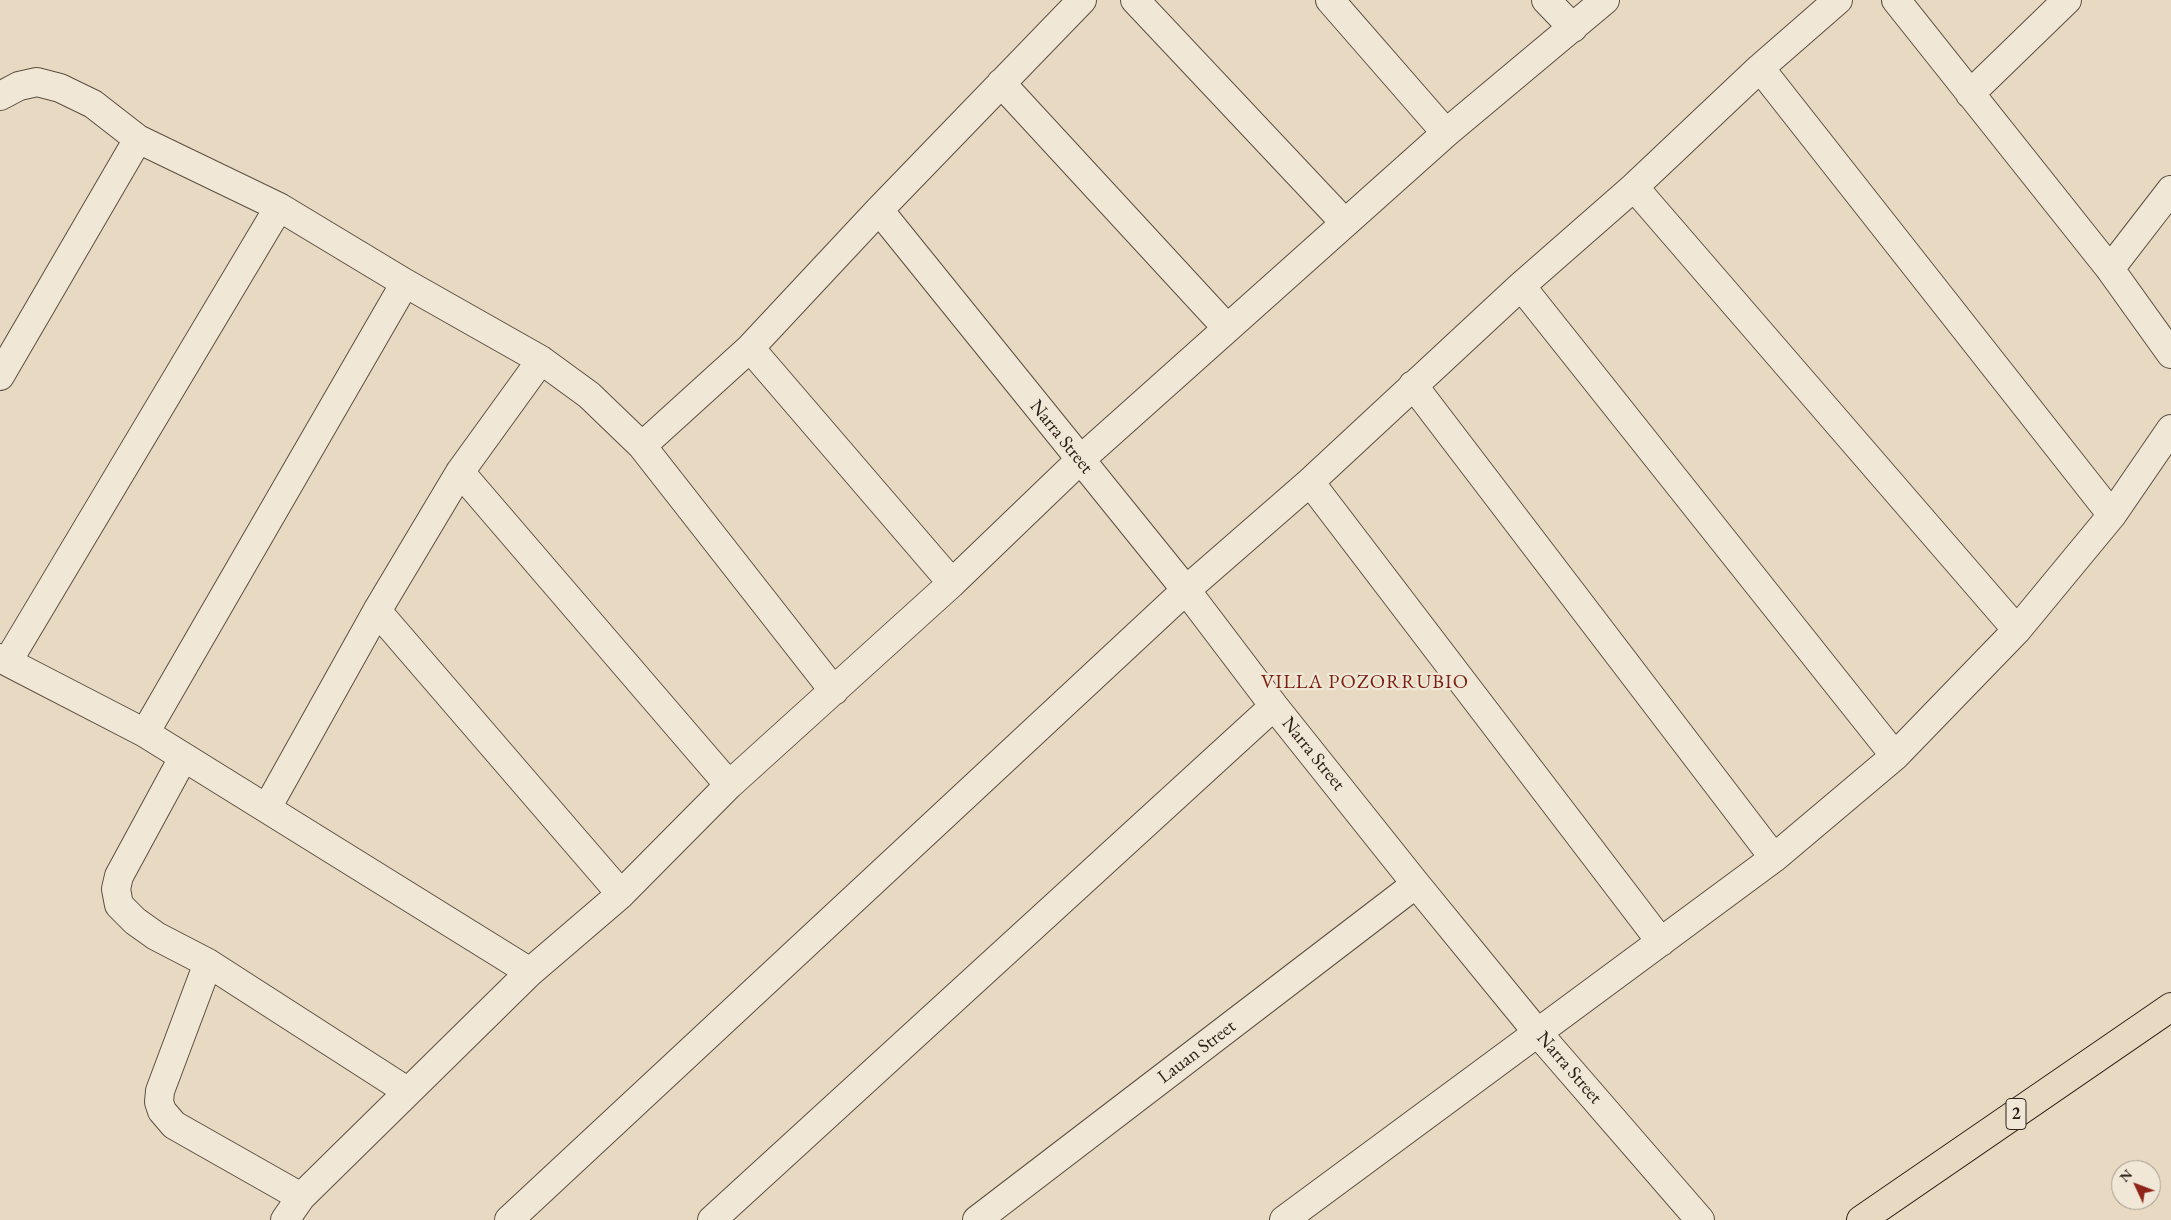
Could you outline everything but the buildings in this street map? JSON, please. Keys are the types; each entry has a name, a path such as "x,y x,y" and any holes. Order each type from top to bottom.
{"highway":[{"name":"2","path":"1861,1220 2171,1007"}],"street":[{"path":"642,446 750,348 879,210 1082,0"},
{"path":"1135,0 1345,223"},
{"path":"1330,0 1446,133"},
{"path":"1546,0 1573,28"},
{"path":"284,1220 301,1197 530,972 621,894 729,785 952,583 1080,460 1446,133 1605,0"},
{"path":"508,1220 1186,590 1310,482 1521,286 1634,187 1760,68 1838,0"},
{"path":"1896,0 2110,269 2171,354"},
{"path":"1970,94 2067,0"},
{"path":"1760,68 2112,515"},
{"path":"0,96 20,86 37,82 60,88 93,104 138,139 279,207 405,283 541,360 589,396 642,446 834,691"},
{"path":"1001,83 1227,328"},
{"path":"0,376 138,139"},
{"path":"1634,187 2018,630"},
{"path":"2110,269 2171,190"},
{"path":"279,207 4,660 144,733 268,808 530,972"},
{"name":"Narra Street","path":"879,210 1186,590 1274,706 1416,884 1537,1032 1700,1220"},
{"path":"144,733 405,283"},
{"path":"1521,286 1895,756"},
{"path":"750,348 952,583"},
{"path":"268,808 377,611 460,472 541,360"},
{"path":"1413,386 1774,858"},
{"path":"1284,1220 1774,858 1895,756 2018,630 2112,515 2171,429"},
{"path":"460,472 729,785"},
{"path":"1310,482 1661,942"},
{"path":"377,611 621,894"},
{"path":"712,1220 1274,706"},
{"path":"183,758 119,876 116,888 119,905 156,936 208,963 406,1092"},
{"name":"Lauan Street","path":"978,1220 1416,884"},
{"path":"208,963 160,1091 159,1102 162,1111 174,1125 301,1197"}],"district":[{"name":"VILLA POZORRUBIO","path":"1365,683"}]}
